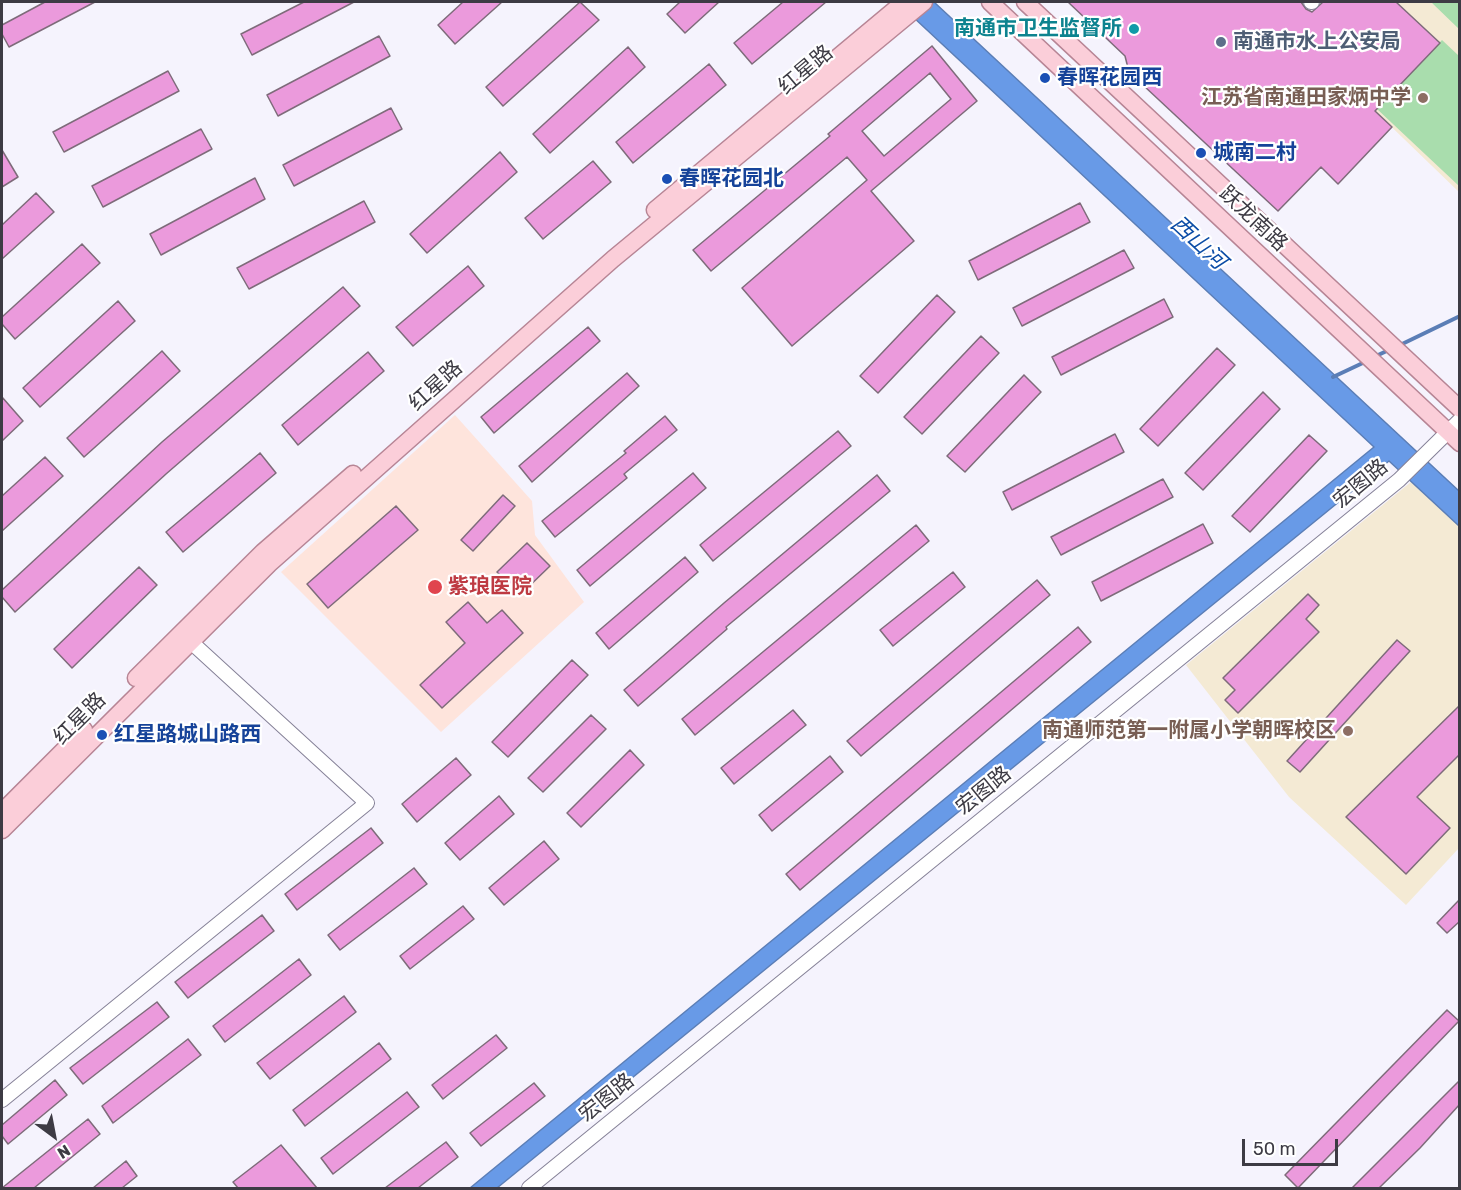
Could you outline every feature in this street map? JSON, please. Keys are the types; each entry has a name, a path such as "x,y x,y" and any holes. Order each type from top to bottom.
{"main road":[{"name":"红星路","path":"2,812 263,552 679,189 902,8 924,2"},
{"name":"跃龙南路","path":"990,2 1456,432"},
{"name":"跃龙南路","path":"1025,2 1460,409"},
{"name":"红星路","path":"2,830 269,564 596,274 902,8"}],"street":[{"name":"宏图路","path":"529,1188 1399,480 1433,448 1456,432"},
{"path":"2,1100 367,803 190,641"}],"shaded area":[{"name":"江苏省南通田家炳中学","path":"1396,2 1459,2 1459,192 1375,111 1440,43"},
{"name":"紫琅医院","path":"455,415 532,501 535,535 584,602 441,732 281,572"},
{"name":"南通师范第一附属小学朝晖校区","path":"1411,482 1459,526 1459,848 1406,905 1289,797 1186,665"}],"green space":[{"path":"1431,2 1459,2 1459,29"},
{"name":"江苏省南通田家炳中学","path":"1442,40 1459,56 1459,186 1377,109"}],"water":[{"path":"897,2 934,2 1459,491 1459,526 1389,461 497,1188 470,1188 1374,447"}],"building":[{"path":"45,2 95,2 9,47 2,34 2,25"},
{"path":"304,2 354,2 252,55 241,34"},
{"path":"463,2 502,2 455,44 438,25"},
{"path":"580,2 599,20 503,106 486,87"},
{"path":"680,2 719,2 685,33 667,14"},
{"path":"783,2 826,2 752,64 734,43"},
{"path":"1068,2 1301,2 1306,9 1312,12 1323,2 1396,2 1440,43 1375,111 1392,127 1338,184 1321,167 1278,211 1129,72 1125,56"},
{"path":"379,36 390,56 278,116 267,95"},
{"path":"932,46 977,101 871,191 914,241 792,346 742,288 867,180 847,157 711,271 693,250 830,136 828,134","holes":["930,73 951,99 884,156 862,131"]},
{"path":"628,47 645,67 550,153 533,134"},
{"path":"709,64 726,85 633,163 616,142"},
{"path":"168,71 179,91 64,152 53,132"},
{"path":"391,108 402,129 294,186 283,165"},
{"path":"201,129 212,149 103,207 92,186"},
{"path":"2,150 18,177 2,187"},
{"path":"500,152 517,172 427,253 410,234"},
{"path":"593,161 611,182 543,239 525,218"},
{"path":"255,178 265,199 161,255 150,234"},
{"path":"36,193 54,212 2,259 2,225"},
{"path":"364,201 375,222 249,289 237,268"},
{"path":"1080,203 1090,222 978,280 969,261"},
{"path":"82,244 100,263 15,339 2,324 2,317"},
{"path":"1124,250 1134,268 1022,326 1013,308"},
{"path":"468,266 484,286 413,346 396,327"},
{"path":"343,287 360,306 166,474 15,612 2,597 2,590 162,442"},
{"path":"937,295 955,312 878,393 860,376"},
{"path":"1164,299 1173,317 1061,375 1052,357"},
{"path":"118,301 135,321 40,407 23,388"},
{"path":"588,327 600,341 494,433 481,417"},
{"path":"981,336 999,353 922,434 904,417"},
{"path":"1217,348 1235,365 1158,446 1140,429"},
{"path":"162,351 180,371 84,457 67,438"},
{"path":"368,352 384,371 298,445 282,425"},
{"path":"627,373 639,386 532,482 519,466"},
{"path":"1024,375 1041,392 965,472 947,456"},
{"path":"1263,392 1280,409 1203,490 1185,473"},
{"path":"2,397 23,421 2,441"},
{"path":"665,416 677,430 624,474 627,478 555,537 542,521 626,453 624,451"},
{"path":"838,431 851,446 713,561 700,545"},
{"path":"1115,434 1124,452 1012,510 1003,492"},
{"path":"1309,435 1327,451 1250,532 1232,516"},
{"path":"260,453 276,473 183,552 166,532"},
{"path":"45,457 63,476 2,531 2,496"},
{"path":"693,473 706,488 590,586 577,570"},
{"path":"877,475 890,491 726,627 727,629 638,706 624,690"},
{"path":"1163,479 1173,497 1061,555 1051,537"},
{"path":"503,495 515,506 473,551 461,540"},
{"path":"396,506 418,530 328,608 307,584"},
{"path":"1203,524 1213,543 1101,601 1092,582"},
{"path":"916,525 929,541 695,735 682,719"},
{"path":"527,543 550,566 520,595 497,572"},
{"path":"685,557 698,572 609,649 596,633"},
{"path":"139,567 157,585 72,668 54,649"},
{"path":"953,572 965,587 893,646 880,630"},
{"path":"1037,580 1050,595 861,756 847,741"},
{"path":"1308,594 1319,605 1306,619 1319,632 1238,713 1225,700 1235,690 1223,678"},
{"path":"468,602 487,623 502,610 523,633 442,708 420,685 465,643 446,622"},
{"path":"1078,627 1091,642 800,890 786,874"},
{"path":"1397,640 1410,651 1300,772 1287,761"},
{"path":"572,660 588,675 508,757 492,742"},
{"path":"1460,705 1460,754 1417,797 1450,828 1406,874 1346,817"},
{"path":"793,710 806,725 734,784 721,768"},
{"path":"591,715 606,729 543,792 528,778"},
{"path":"630,750 644,765 581,827 567,813"},
{"path":"830,756 843,772 772,831 759,815"},
{"path":"456,758 471,775 417,822 402,804"},
{"path":"499,796 514,814 460,860 445,843"},
{"path":"371,828 383,843 297,910 285,894"},
{"path":"544,841 559,859 504,905 489,888"},
{"path":"414,868 427,884 340,950 328,935"},
{"path":"1460,899 1460,921 1447,933 1437,923"},
{"path":"463,906 474,919 410,969 400,956"},
{"path":"262,915 274,931 188,998 175,982"},
{"path":"299,959 311,975 225,1042 213,1026"},
{"path":"344,996 356,1012 270,1079 257,1063"},
{"path":"157,1002 169,1017 83,1084 70,1068"},
{"path":"1447,1010 1459,1021 1298,1188 1285,1175"},
{"path":"496,1035 507,1048 443,1099 432,1085"},
{"path":"188,1039 201,1055 113,1123 102,1106"},
{"path":"379,1043 391,1059 305,1126 293,1110"},
{"path":"55,1080 67,1095 8,1144 2,1136 2,1125"},
{"path":"1460,1080 1460,1104 1420,1148 1379,1188 1352,1188"},
{"path":"534,1083 545,1096 481,1146 470,1133"},
{"path":"407,1092 419,1107 333,1174 321,1158"},
{"path":"88,1119 100,1134 34,1188 2,1188"},
{"path":"446,1142 458,1157 418,1188 385,1188"},
{"path":"281,1145 317,1188 238,1188 233,1182"},
{"path":"126,1161 137,1176 122,1188 93,1188"}],"waterway":[{"path":"1398,346 1460,316"},
{"path":"1376,356 1391,349"},
{"path":"1333,377 1367,361"}],"place":[{"name":"南通市卫生监督所","path":"1134,29"},
{"name":"南通市水上公安局","path":"1221,42"},
{"name":"春晖花园西","path":"1045,78"},
{"name":"江苏省南通田家炳中学","path":"1423,98"},
{"name":"城南二村","path":"1201,153"},
{"name":"春晖花园北","path":"667,179"},
{"name":"紫琅医院","path":"435,587"},
{"name":"南通师范第一附属小学朝晖校区","path":"1348,731"},
{"name":"红星路城山路西","path":"102,735"}],"water label":[{"name":"西山河","path":"1198,243"}]}
